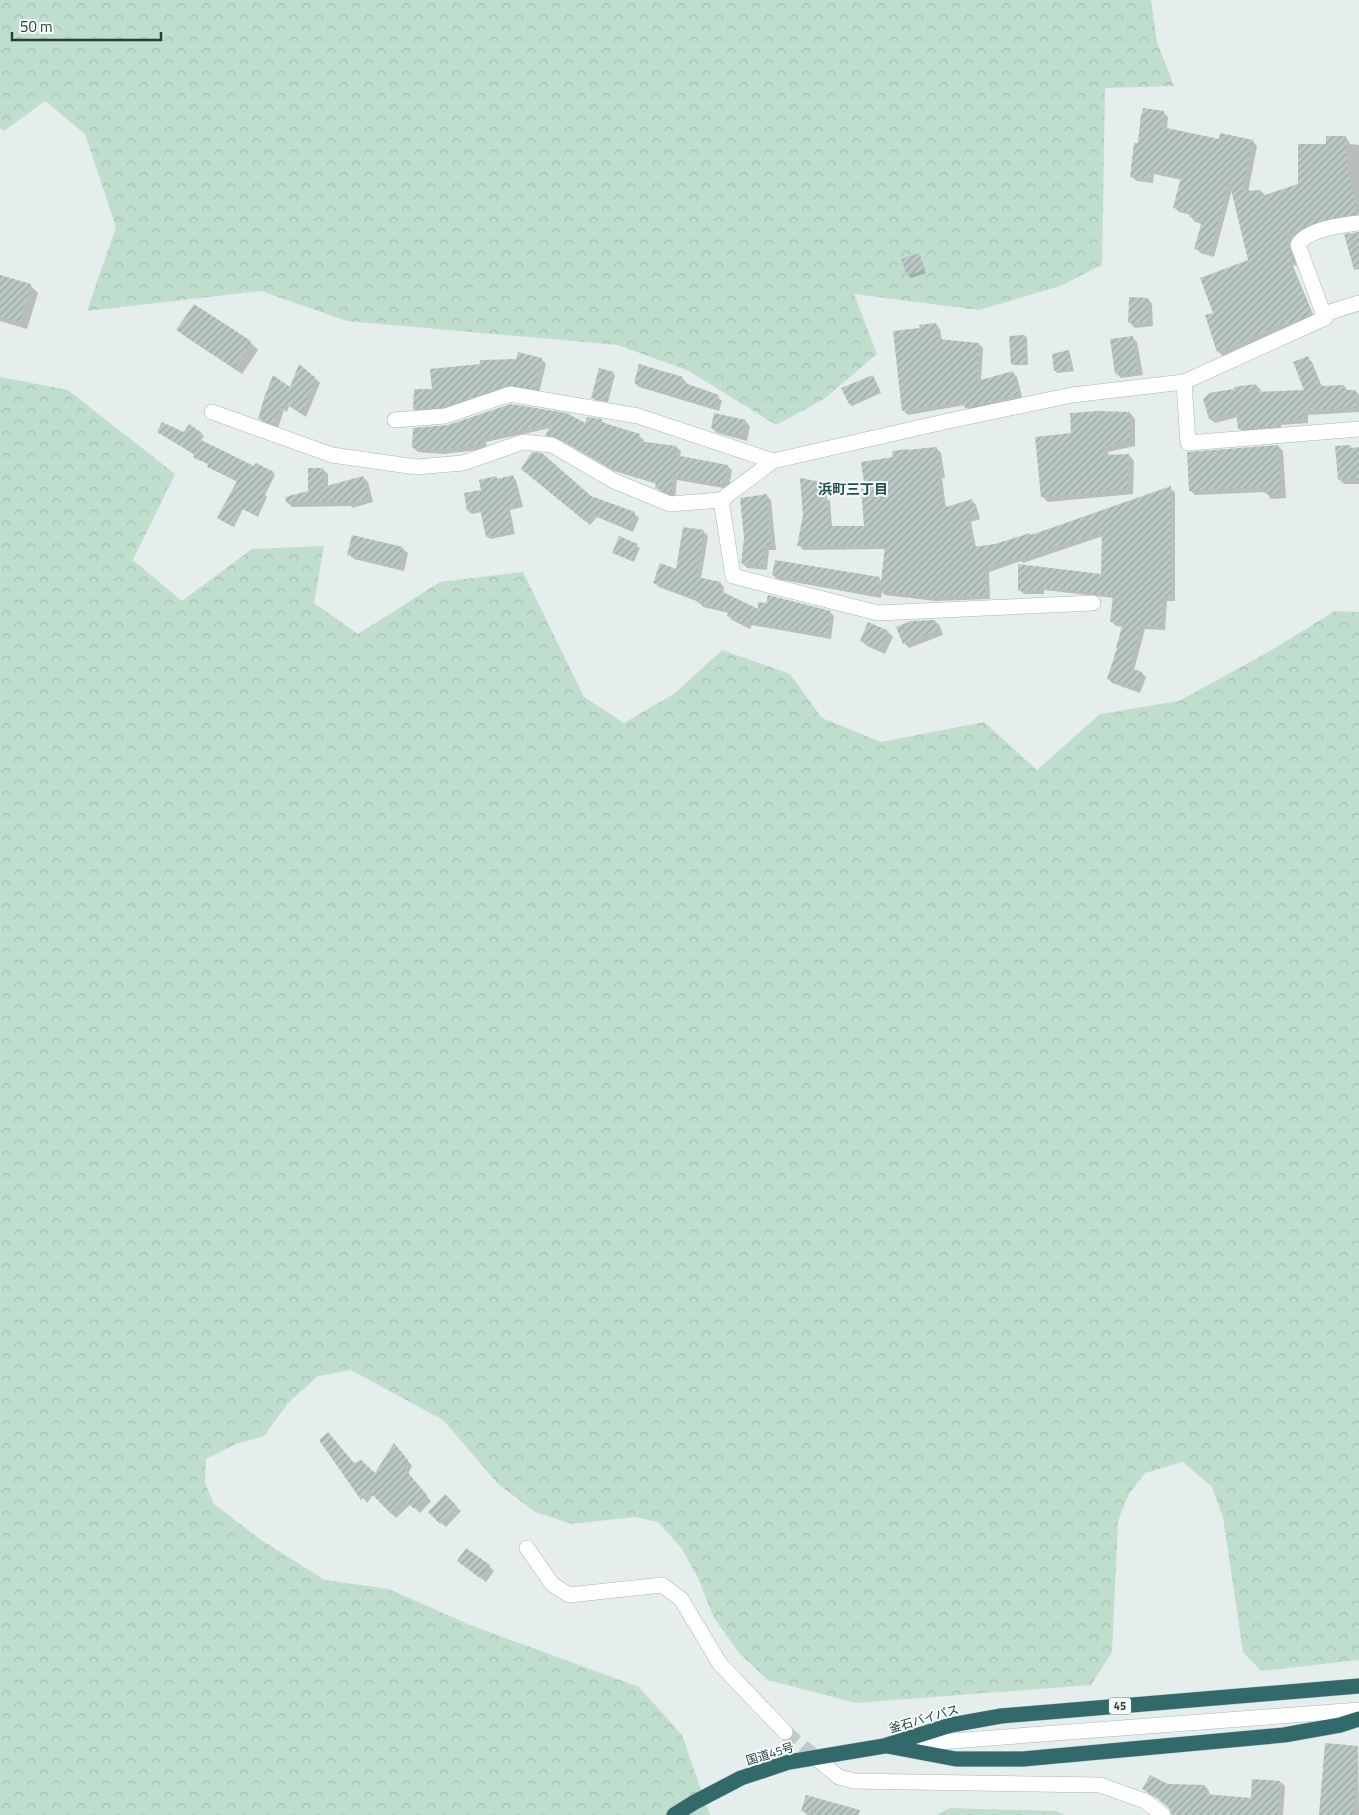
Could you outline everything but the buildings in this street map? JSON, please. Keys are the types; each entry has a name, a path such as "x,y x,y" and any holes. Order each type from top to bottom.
{"highway":[{"name":"釜石バイパス","path":"884,1746 952,1725 1001,1716 1359,1686"},
{"name":"釜石バイパス","path":"884,1746 956,1759 1023,1759 1284,1735 1340,1725 1359,1719"},
{"name":"国道45号","path":"674,1815 741,1778 789,1762 884,1746"}],"street":[{"path":"1325,318 1298,245 1302,239 1333,226 1359,223"},
{"path":"212,412 332,455 416,467 463,463 523,442 552,445 614,481 670,504 722,500 773,461 1072,395 1184,382 1325,318 1327,313 1359,303"},
{"path":"1184,382 1188,442 1359,429"},
{"path":"395,420 445,416 510,394 638,416 773,461"},
{"path":"722,500 734,576 878,612 1094,603"},
{"path":"527,1548 552,1584 569,1595 662,1585 681,1599 720,1664 785,1732"},
{"path":"884,1746 1359,1710"},
{"path":"817,1759 839,1777 854,1781 1100,1785 1145,1801 1163,1815"}],"green space":[{"path":"0,0 1151,0 1157,42 1174,86 1105,88 1102,265 1060,286 979,310 854,294 877,354 824,399 776,425 689,371 618,345 347,321 261,291 87,311 116,227 85,134 45,101 4,131 0,128"},
{"path":"0,377 68,390 175,474 133,560 182,601 252,549 324,546 314,603 358,634 440,582 523,572 584,697 624,723 675,693 722,650 790,674 822,718 881,742 984,722 1037,770 1100,714 1179,701 1270,651 1335,611 1359,612 1359,1660 1261,1671 1243,1652 1223,1517 1212,1487 1183,1462 1145,1473 1129,1494 1118,1521 1112,1652 1091,1685 856,1703 768,1680 739,1653 714,1618 698,1578 682,1549 658,1522 635,1517 572,1524 535,1512 498,1484 443,1420 351,1370 318,1376 288,1403 264,1436 236,1444 206,1459 205,1483 214,1504 261,1540 325,1580 389,1589 470,1625 639,1687 682,1735 710,1815 0,1815"},
{"path":"950,1808 1056,1811 1065,1815 936,1815"}],"tunnel":[{"path":"785,1732 817,1759"}],"district":[{"name":"浜町三丁目","path":"853,489"}]}
